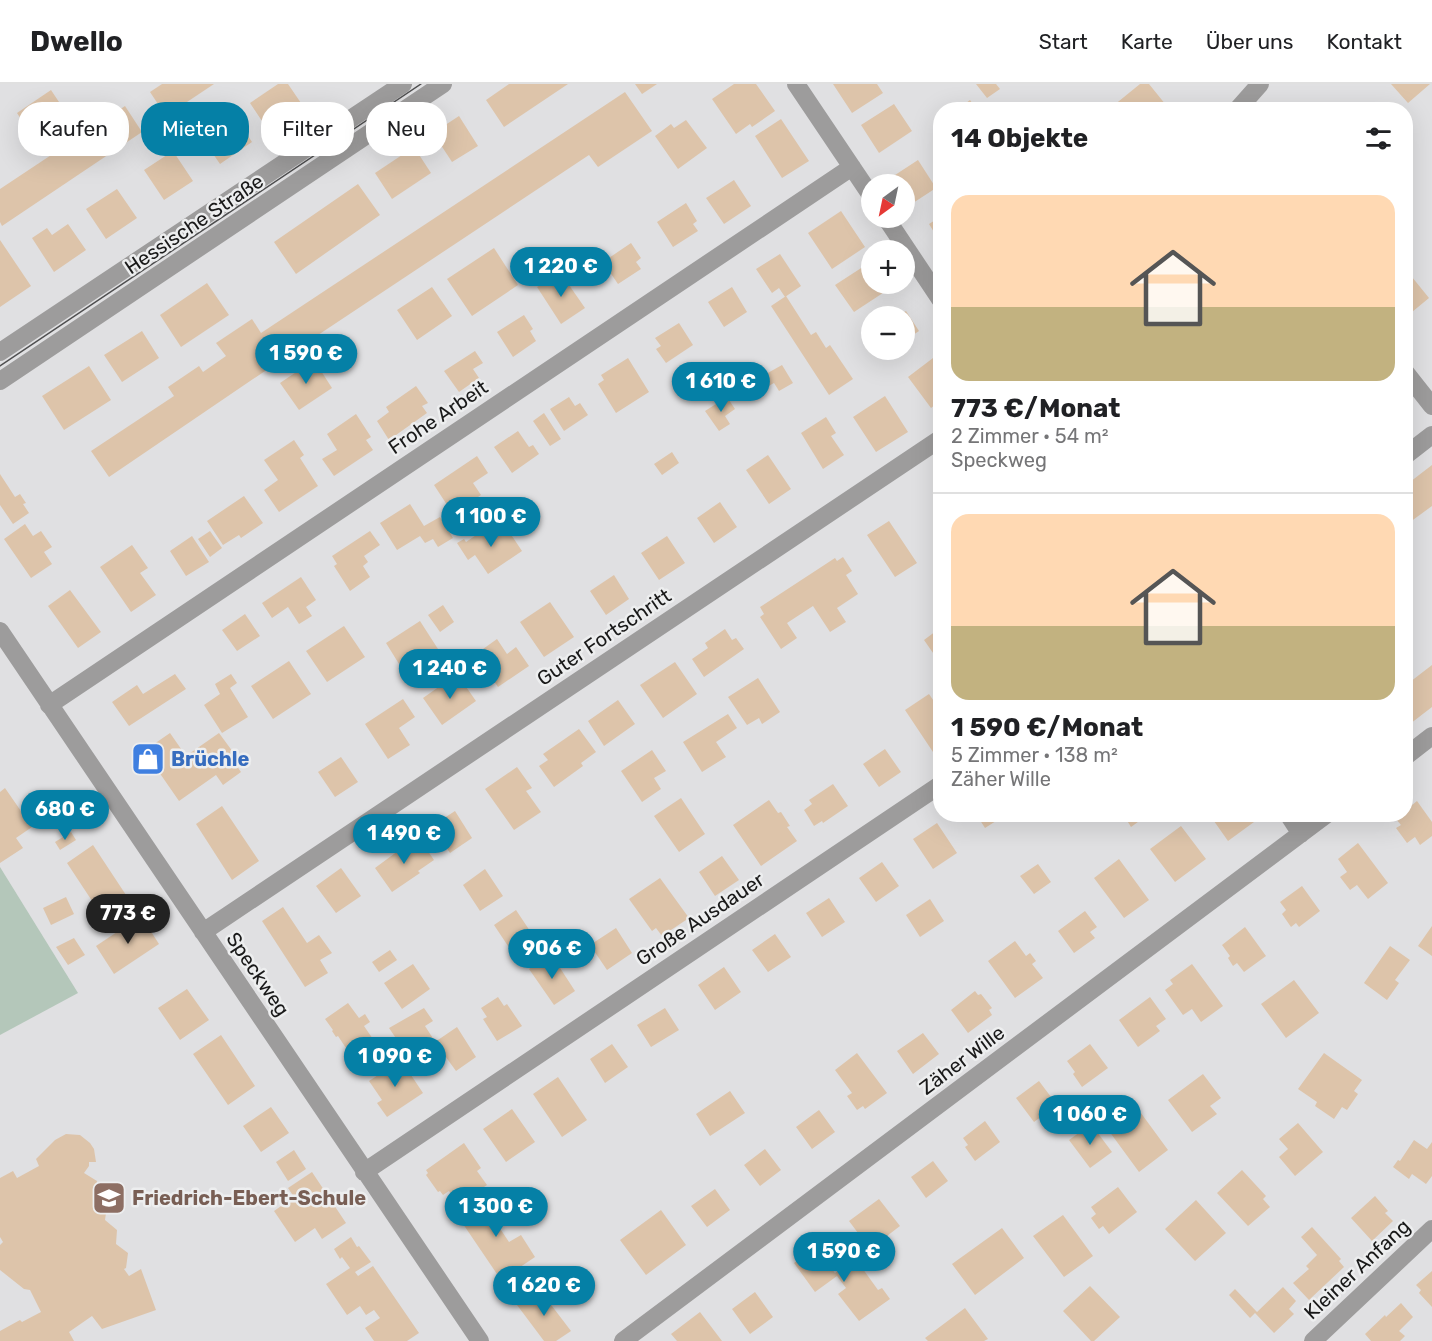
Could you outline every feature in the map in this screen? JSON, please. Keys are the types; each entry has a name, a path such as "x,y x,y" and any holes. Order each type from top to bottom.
{"street":[{"name":"Hessische Straße","path":"0,352 403,84"},
{"name":"Hessische Straße","path":"0,381 443,84"},
{"path":"796,84 861,180"},
{"path":"1244,102 1260,84"},
{"name":"Frohe Arbeit","path":"49,705 852,167"},
{"path":"893,228 933,288"},
{"path":"1413,381 1432,406"},
{"path":"1413,450 1432,435"},
{"name":"Guter Fortschritt","path":"203,932 933,444"},
{"name":"Speckweg","path":"0,631 480,1341"},
{"path":"1413,751 1432,736"},
{"name":"Große Ausdauer","path":"364,1172 933,790"},
{"path":"1293,822 1301,834"},
{"name":"Zäher Wille","path":"623,1341 1317,822"},
{"name":"Kleiner Anfang","path":"1313,1341 1432,1229"}],"green space":[{"path":"0,867 78,993 0,1035"}],"building":[{"path":"162,84 214,84 187,102 157,102 150,92"},
{"path":"278,84 288,84 300,102 261,102 261,120 250,103"},
{"path":"509,84 568,84 504,127 486,100"},
{"path":"635,84 657,84 642,94"},
{"path":"734,84 756,84 775,111 752,127 750,124 736,134 712,99"},
{"path":"833,84 877,84 883,93 852,113"},
{"path":"976,84 996,84 1000,89 987,98"},
{"path":"1140,84 1149,84 1164,102 1118,102"},
{"path":"1391,84 1430,84 1409,102"},
{"path":"51,90 59,102 33,102"},
{"path":"625,92 652,131 598,167 589,155 109,477 91,451 174,396 168,387 199,366 203,372 226,356 216,343 252,319 261,333"},
{"path":"894,104 912,131 879,153 861,125"},
{"path":"129,112 141,130 129,141"},
{"path":"459,116 478,146 452,162 447,154 447,124"},
{"path":"781,119 809,161 782,178 755,136"},
{"path":"686,120 707,148 678,169 655,136 671,124 674,128"},
{"path":"50,156 106,156 2,226 0,189"},
{"path":"165,156 176,156 193,181 164,200 144,170"},
{"path":"214,156 232,156 220,164"},
{"path":"400,156 420,156 431,173 392,199 375,173"},
{"path":"918,160 933,183 933,190 915,202 915,174 897,174"},
{"path":"734,180 751,206 724,224 706,198"},
{"path":"358,184 380,215 296,274 274,242"},
{"path":"117,189 137,218 106,239 86,209"},
{"path":"686,203 697,221 693,224 698,231 673,247 657,222"},
{"path":"841,211 861,241 861,250 832,269 808,233"},
{"path":"68,224 86,250 54,272 32,238 47,228 52,235"},
{"path":"0,240 31,286 0,307"},
{"path":"631,243 641,258 636,262 641,269 618,284 603,262"},
{"path":"494,248 518,285 472,316 447,279"},
{"path":"780,254 801,286 785,297 779,288 772,293 756,269"},
{"path":"861,268 861,294 881,294 854,312 835,285"},
{"path":"560,272 585,308 561,324 537,287"},
{"path":"1413,278 1429,298 1413,311"},
{"path":"207,283 229,315 181,347 160,315"},
{"path":"432,287 452,316 417,340 397,310"},
{"path":"732,287 747,312 724,327 708,302"},
{"path":"786,296 811,335 816,332 826,348 830,345 853,379 829,395 771,306"},
{"path":"524,315 533,329 530,331 536,341 513,357 497,332"},
{"path":"679,323 693,345 666,363 656,349 661,346 655,338"},
{"path":"142,331 159,358 122,382 104,355"},
{"path":"475,351 483,363 473,369 479,378 459,392 444,371"},
{"path":"628,358 649,392 616,413 598,384 604,380 601,375"},
{"path":"933,358 933,406 931,408 908,377"},
{"path":"314,360 332,388 299,410 280,383"},
{"path":"782,365 793,383 779,391 774,383 765,388 759,378"},
{"path":"89,366 111,400 64,430 42,396"},
{"path":"416,386 428,403 422,406 427,413 389,440 377,421 389,412 386,407"},
{"path":"885,396 908,432 876,452 853,417"},
{"path":"569,397 575,406 580,403 588,415 564,431 550,409"},
{"path":"727,397 735,409 725,416 730,424 719,431 705,411"},
{"path":"544,413 561,439 550,446 533,421"},
{"path":"356,414 371,437 366,440 373,450 334,476 322,459 337,450 327,434"},
{"path":"826,417 836,433 831,436 844,455 823,469 801,433"},
{"path":"518,431 529,447 533,445 539,454 512,473 494,447"},
{"path":"294,440 304,455 300,458 318,486 279,512 264,490 278,480 264,460"},
{"path":"672,452 679,463 662,475 654,464"},
{"path":"768,455 791,489 769,504 746,470"},
{"path":"477,456 488,473 473,483 481,495 453,514 434,485"},
{"path":"1432,465 1432,506 1413,520 1413,480"},
{"path":"0,474 15,497 20,494 29,513 13,524 0,505"},
{"path":"244,496 263,523 241,538 239,535 223,545 207,521"},
{"path":"720,502 737,527 714,543 697,518"},
{"path":"410,504 424,526 440,517 453,538 438,547 433,539 425,543 420,536 397,550 380,523"},
{"path":"889,521 917,563 895,577 867,535"},
{"path":"25,524 33,536 41,531 52,547 44,552 52,564 31,578 4,539"},
{"path":"492,524 500,535 508,530 522,551 488,574 475,555 468,560 457,543 464,539 466,542"},
{"path":"210,531 222,548 210,557 198,539"},
{"path":"370,531 380,545 364,556 368,562 363,566 370,577 350,591 334,566 337,564 332,556"},
{"path":"192,536 209,562 186,576 170,551"},
{"path":"667,536 685,563 659,580 641,553"},
{"path":"132,545 148,568 140,573 156,595 131,612 100,567"},
{"path":"843,557 852,571 846,575 858,594 837,608 846,622 830,632 813,606 787,623 797,638 781,649 760,617 764,614 760,607 835,558 837,561"},
{"path":"614,575 629,599 606,615 590,591"},
{"path":"301,577 316,600 306,607 312,616 299,624 288,607 272,618 262,603"},
{"path":"70,590 101,632 78,648 48,606"},
{"path":"550,602 574,637 544,657 520,622"},
{"path":"443,605 454,622 440,632 428,615"},
{"path":"245,614 260,636 237,651 222,630"},
{"path":"420,621 438,649 404,672 386,643"},
{"path":"344,626 365,657 327,682 306,651"},
{"path":"725,629 732,640 736,638 744,649 704,677 692,659 708,648 705,643"},
{"path":"933,633 933,653 924,640"},
{"path":"497,639 507,654 516,647 529,666 498,687 476,654"},
{"path":"289,661 311,694 273,719 251,686"},
{"path":"675,662 697,694 663,718 640,685"},
{"path":"1432,665 1432,707 1413,722 1413,680"},
{"path":"175,674 186,689 129,726 112,702 137,685 143,694"},
{"path":"231,674 237,683 230,688 248,717 222,733 204,705 220,694 215,684"},
{"path":"457,674 476,701 442,725 423,698"},
{"path":"758,678 780,712 762,724 759,718 747,725 728,697"},
{"path":"929,694 933,700 933,752 905,710"},
{"path":"403,699 415,717 399,728 410,745 388,759 365,724"},
{"path":"618,700 635,724 604,746 588,721"},
{"path":"728,714 737,728 716,742 726,757 702,772 683,742"},
{"path":"579,729 596,752 581,763 583,766 554,787 539,766 548,760 543,754"},
{"path":"170,733 186,756 219,733 233,752 229,755 241,772 223,785 216,775 179,801 152,762 148,764 141,753"},
{"path":"885,749 901,772 879,787 863,764"},
{"path":"652,750 666,771 654,778 661,789 642,802 621,771"},
{"path":"341,757 358,782 335,797 318,772"},
{"path":"517,767 532,788 526,791 541,812 514,830 485,789"},
{"path":"833,784 848,806 823,823 822,821 814,826 804,810 812,804 809,800"},
{"path":"5,788 32,827 16,838 23,848 0,863 0,792"},
{"path":"681,798 705,834 679,852 654,816"},
{"path":"769,800 778,813 781,812 790,826 787,827 797,841 761,866 733,825"},
{"path":"1417,801 1432,822 1432,836 1420,845 1415,837 1407,843 1396,828 1401,825 1398,822 1413,822 1413,804"},
{"path":"222,806 259,861 232,880 196,824"},
{"path":"455,811 472,838 450,853 432,826"},
{"path":"981,822 994,822 985,828"},
{"path":"1128,822 1138,822 1131,827"},
{"path":"1215,822 1254,822 1228,841"},
{"path":"937,823 957,853 933,869 913,839"},
{"path":"1181,826 1206,859 1175,882 1150,849"},
{"path":"71,832 76,840 60,850 55,842"},
{"path":"419,838 434,860 418,871 420,873 392,892 375,868"},
{"path":"1358,843 1388,883 1368,899 1357,885 1350,890 1340,877 1347,872 1338,859"},
{"path":"93,845 126,895 100,913 67,863"},
{"path":"722,856 739,880 715,896 699,872"},
{"path":"1119,859 1149,900 1124,918 1094,878"},
{"path":"882,862 899,886 876,902 859,878"},
{"path":"1038,864 1051,882 1034,894 1020,876"},
{"path":"341,868 361,896 336,913 316,886"},
{"path":"485,869 503,896 480,911 463,885"},
{"path":"660,878 689,918 662,936 656,928 652,931 629,899"},
{"path":"1302,886 1320,911 1299,927 1296,923 1291,927 1282,914 1286,910 1280,902"},
{"path":"66,897 74,914 51,925 43,908"},
{"path":"829,898 845,922 822,937 806,913"},
{"path":"930,899 944,921 920,937 906,915"},
{"path":"283,907 307,943 319,935 332,953 320,960 328,973 305,987 262,921"},
{"path":"516,910 532,934 510,949 494,925"},
{"path":"1085,911 1097,927 1090,932 1095,938 1074,953 1058,931"},
{"path":"141,916 159,944 114,974 96,946"},
{"path":"1432,926 1432,956 1418,946"},
{"path":"1245,927 1266,956 1244,972 1237,963 1233,966 1228,958 1230,956 1222,945"},
{"path":"616,928 632,953 607,970 590,945"},
{"path":"775,934 791,957 768,972 752,950"},
{"path":"74,938 85,955 68,965 56,947"},
{"path":"1015,941 1026,956 1030,953 1036,961 1032,964 1043,978 1015,998 988,961"},
{"path":"1390,946 1410,960 1395,980 1399,983 1387,1000 1364,983"},
{"path":"390,950 397,960 379,972 372,962"},
{"path":"551,954 575,991 554,1005 529,969"},
{"path":"413,964 430,989 402,1009 384,983"},
{"path":"1192,964 1223,1006 1201,1022 1192,1009 1183,1015 1165,990 1173,984 1170,980"},
{"path":"724,967 741,992 715,1010 698,985"},
{"path":"1294,980 1319,1013 1286,1038 1261,1004"},
{"path":"187,989 209,1020 180,1040 158,1008"},
{"path":"975,991 978,995 981,994 992,1008 989,1010 992,1015 968,1033 951,1010"},
{"path":"498,997 504,1006 507,1004 522,1026 497,1041 483,1019 487,1017 481,1008"},
{"path":"1150,997 1166,1019 1156,1026 1160,1031 1138,1047 1119,1020"},
{"path":"348,1003 359,1018 365,1014 370,1022 364,1026 375,1042 352,1057 325,1019"},
{"path":"424,1008 433,1021 425,1026 436,1043 427,1049 425,1045 408,1056 389,1028"},
{"path":"665,1008 679,1030 651,1047 637,1025"},
{"path":"457,1027 476,1057 456,1071 435,1042"},
{"path":"923,1033 939,1054 913,1074 897,1051"},
{"path":"221,1035 255,1086 228,1105 193,1054"},
{"path":"612,1044 628,1067 605,1083 590,1059"},
{"path":"1090,1044 1108,1068 1082,1087 1067,1061"},
{"path":"857,1053 887,1093 865,1109 863,1106 857,1110 847,1096 852,1093 835,1070"},
{"path":"1324,1053 1362,1080 1354,1091 1358,1094 1347,1110 1342,1107 1334,1119 1315,1106 1317,1102 1298,1089"},
{"path":"401,1060 423,1093 387,1117 377,1103 382,1100 369,1081"},
{"path":"1203,1074 1221,1098 1210,1106 1217,1114 1192,1132 1168,1100"},
{"path":"558,1077 587,1120 562,1137 533,1094"},
{"path":"1039,1081 1057,1105 1034,1122 1016,1098"},
{"path":"730,1091 745,1113 710,1136 696,1114"},
{"path":"271,1107 289,1133 261,1152 243,1126"},
{"path":"512,1109 535,1142 506,1162 483,1129"},
{"path":"1138,1109 1168,1150 1139,1172 1109,1131"},
{"path":"819,1110 835,1132 812,1149 796,1127"},
{"path":"985,1121 1000,1142 975,1161 965,1147 968,1145 963,1138"},
{"path":"1298,1123 1323,1152 1295,1176 1279,1157 1288,1149 1279,1139"},
{"path":"1091,1124 1112,1152 1090,1168 1069,1140"},
{"path":"66,1134 80,1135 94,1149 96,1162 89,1162 84,1173 97,1181 95,1197 107,1206 105,1220 117,1230 116,1244 128,1253 124,1269 129,1276 141,1269 156,1310 102,1329 92,1316 69,1332 74,1341 0,1341 0,1331 41,1312 30,1290 24,1289 0,1270 0,1245 3,1242 0,1237 0,1178 13,1171 17,1178 39,1166 36,1159 55,1140"},
{"path":"1414,1140 1427,1149 1432,1142 1432,1176 1426,1184 1412,1174 1409,1179 1393,1167 1398,1160 1400,1161"},
{"path":"464,1143 481,1168 477,1171 487,1185 458,1204 449,1191 443,1195 440,1191 438,1192 426,1175 428,1173 426,1170"},
{"path":"765,1149 781,1170 760,1186 744,1165"},
{"path":"294,1150 306,1169 288,1181 276,1162"},
{"path":"933,1161 948,1181 926,1198 911,1177"},
{"path":"1242,1170 1266,1196 1263,1199 1270,1207 1248,1226 1217,1193"},
{"path":"312,1172 346,1223 322,1239 315,1228 295,1242 274,1211 294,1197 288,1188"},
{"path":"1118,1187 1137,1212 1109,1234 1103,1226 1099,1229 1091,1218 1096,1214 1091,1207"},
{"path":"715,1189 730,1210 707,1227 691,1206"},
{"path":"493,1195 508,1217 497,1224 509,1242 521,1235 535,1257 501,1280 459,1218"},
{"path":"1375,1196 1388,1211 1385,1213 1393,1221 1372,1241 1351,1218"},
{"path":"879,1199 900,1226 870,1249 849,1221"},
{"path":"1196,1200 1226,1233 1195,1261 1165,1229"},
{"path":"661,1210 686,1245 646,1275 620,1240"},
{"path":"1063,1215 1093,1256 1064,1277 1033,1236"},
{"path":"1312,1227 1341,1259 1339,1261 1344,1267 1309,1300 1293,1283 1309,1269 1306,1266 1317,1255 1301,1237"},
{"path":"1002,1228 1024,1258 975,1295 952,1264"},
{"path":"351,1237 371,1262 355,1272 358,1276 373,1266 419,1333 407,1341 374,1341 365,1328 380,1318 374,1310 366,1315 360,1306 347,1315 326,1284 350,1268 342,1257 340,1259 334,1249"},
{"path":"815,1247 835,1273 855,1258 878,1290 882,1288 890,1299 859,1321 838,1294 846,1288 837,1276 815,1292 794,1263"},
{"path":"1432,1271 1432,1307 1419,1293 1421,1290 1416,1285"},
{"path":"1090,1286 1120,1317 1094,1341 1091,1341 1063,1311"},
{"path":"1283,1287 1296,1301 1289,1309 1294,1314 1274,1333 1255,1313 1250,1318 1229,1295 1235,1289 1257,1312"},
{"path":"539,1289 571,1331 556,1341 544,1341 517,1305"},
{"path":"755,1292 773,1317 750,1334 732,1309"},
{"path":"1401,1303 1413,1317 1399,1331 1405,1336 1400,1341 1371,1341 1365,1334"},
{"path":"965,1308 988,1339 984,1341 928,1341 925,1338"},
{"path":"700,1312 722,1341 677,1341 671,1334"}],"tram line":[{"path":"0,366 421,84"}],"place":[{"name":"Brüchle","path":"148,759"},
{"name":"Friedrich-Ebert-Schule","path":"109,1198"}]}
